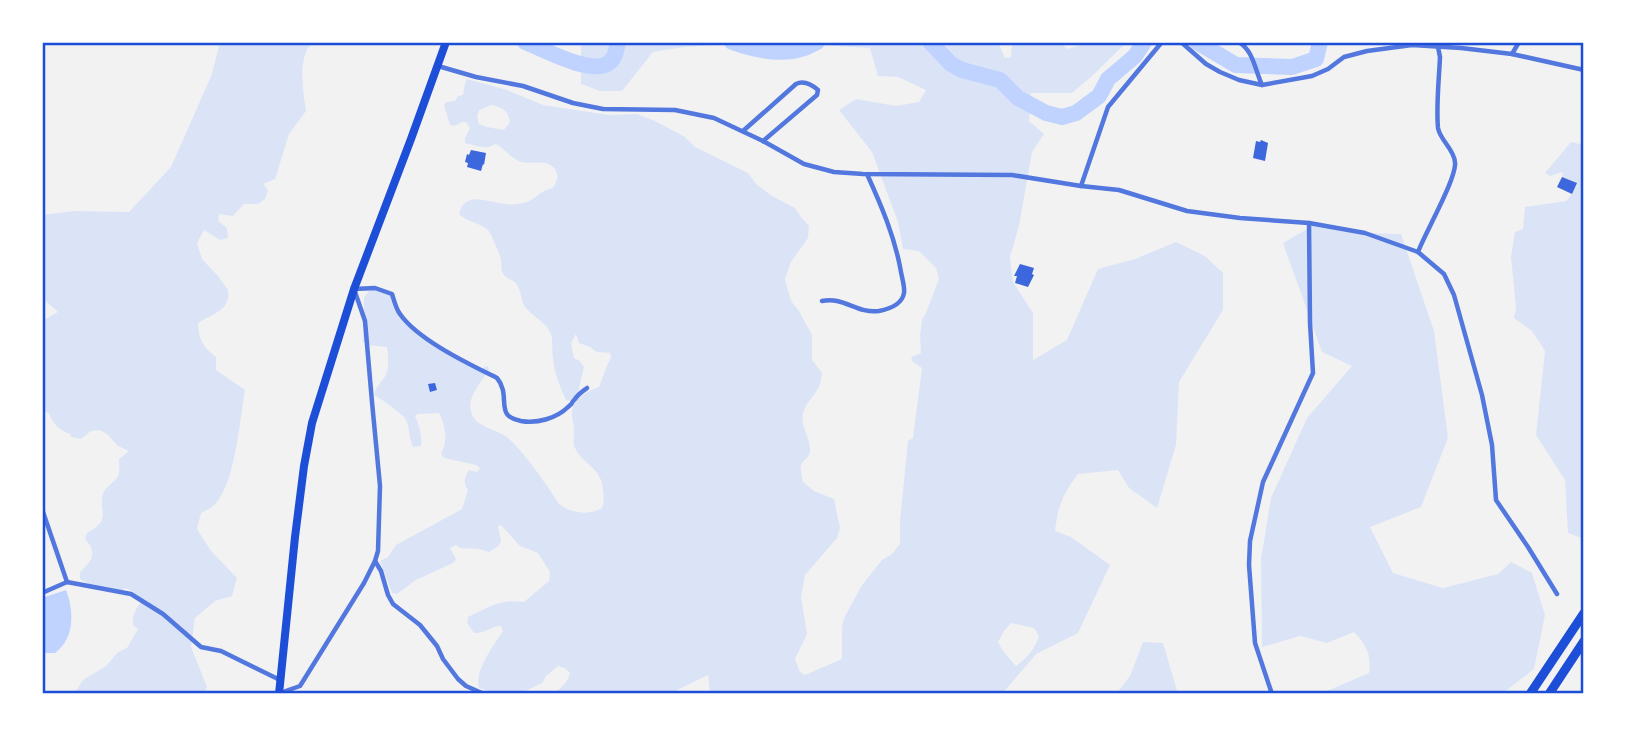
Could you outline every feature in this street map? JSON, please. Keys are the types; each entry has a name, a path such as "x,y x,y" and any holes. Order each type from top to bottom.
{"highway":[{"path":"279,694 295,537 312,423 354,289 446,42"},
{"path":"1530,694 1584,613"},
{"path":"1549,694 1584,641"}],"street":[{"path":"1081,186 1108,107 1162,42"},
{"path":"1181,42 1206,64 1220,72 1239,80 1261,82 1312,76 1328,69 1344,57 1412,45 1512,54 1584,70"},
{"path":"1238,42 1248,50 1261,82"},
{"path":"1512,54 1519,42"},
{"path":"1418,252 1454,172 1455,161 1451,150 1438,131 1438,47"},
{"path":"438,66 523,86 573,103 603,108 675,110 714,118 764,141 804,164 834,172 1012,175 1119,190 1187,211 1309,223 1365,233 1418,252 1444,274 1454,295 1479,382 1490,433 1496,500 1557,594"},
{"path":"743,131 801,81 818,90 817,95 764,141"},
{"path":"821,301 837,299 864,310 877,312 892,308 900,302 904,294 898,253 867,174"},
{"path":"1272,694 1255,643 1249,565 1250,541 1262,482 1313,373 1309,223"},
{"path":"279,694 300,686 364,583 378,551 380,485 365,321 354,289 375,289 392,294 400,314 418,333 436,346 498,377 502,384 505,413 509,417 529,422 554,416 571,405 576,396 587,388"},
{"path":"42,509 67,582"},
{"path":"375,561 393,604 420,625 437,646 443,659 466,686 484,694"},
{"path":"42,593 67,582 131,594 163,614 201,647 221,651 280,680"}],"shaded area":[{"path":"220,42 313,42 308,48 303,65 306,111 289,134 275,179 263,184 268,190 265,199 258,204 244,204 233,216 219,214 218,221 227,228 228,238 220,240 204,230 197,243 202,259 228,290 227,302 222,309 198,323 201,339 216,357 216,370 245,390 236,450 227,482 215,504 201,513 197,529 211,551 237,578 232,596 215,601 195,618 191,647 207,687 204,694 74,694 83,680 106,666 118,652 127,648 138,629 133,625 133,618 142,601 125,588 121,591 92,586 80,579 80,572 92,557 85,539 87,533 100,524 104,491 118,476 119,459 129,451 118,446 99,430 91,431 81,439 71,437 57,426 49,413 42,411 42,321 58,312 42,298 42,215 74,211 129,212 171,167 212,74"},
{"path":"581,42 768,42 684,47 653,52 622,91 600,91 581,84"},
{"path":"768,42 998,42 1005,58 1011,57 1012,42 1061,42 1067,49 1078,46 1078,42 1127,42 1072,93 1031,93 1029,121 1044,134 1032,152 1019,226 1010,257 1013,282 1033,313 1033,360 1067,340 1098,269 1135,259 1176,242 1205,256 1223,273 1223,310 1179,382 1176,445 1157,508 1129,488 1118,470 1078,474 1062,501 1055,531 1071,537 1110,565 1078,633 1036,654 1002,694 710,694 708,675 669,694 558,694 570,673 558,666 542,683 519,694 492,694 479,688 482,666 503,631 501,626 474,633 467,623 468,617 501,603 524,602 549,581 550,572 538,553 520,546 501,525 498,526 501,542 494,549 489,552 460,548 456,545 450,548 456,559 453,563 416,580 397,594 392,593 380,561 388,557 396,545 462,509 468,490 466,475 469,470 477,472 480,468 444,458 441,454 445,434 439,413 415,416 421,446 413,447 404,418 374,395 387,372 388,353 387,347 366,345 363,341 364,298 371,288 393,293 400,317 419,336 479,369 488,366 489,370 471,402 472,414 478,422 499,432 515,444 559,504 574,511 591,512 602,508 603,504 600,477 574,446 572,414 578,399 599,387 611,357 610,353 597,352 579,343 576,334 571,343 574,358 584,367 578,393 570,401 566,400 555,369 550,332 525,307 516,283 503,273 500,257 488,230 459,214 462,206 472,200 508,204 527,202 553,188 557,173 546,163 521,162 495,144 484,147 465,143 470,128 466,122 450,125 444,105 463,95 467,79 507,90 543,105 609,115 637,114 655,121 685,137 695,147 748,173 756,184 772,196 795,208 809,226 808,238 791,262 785,279 791,301 812,335 812,360 822,373 819,388 803,413 810,451 801,465 801,471 803,482 814,491 834,499 840,528 837,538 805,575 801,597 807,634 795,659 800,672 805,675 842,659 844,618 862,585 882,560 892,554 900,544 908,441 913,438 922,368 913,362 911,357 921,353 922,320 939,279 936,268 919,251 903,249 898,222 872,152 839,110 856,99 896,106 919,102 926,90 898,77 878,76 870,48","holes":["492,105 508,115 510,122 504,130 479,124 479,110","1011,623 1034,628 1039,636 1030,653 1016,666 998,642"]},
{"path":"1571,142 1584,145 1584,539 1568,533 1565,480 1536,435 1545,351 1532,331 1514,318 1516,308 1511,257 1515,232 1523,229 1525,207 1566,201 1572,194 1577,183 1562,177 1561,172 1550,176 1545,173"},
{"path":"1314,225 1365,233 1401,234 1434,331 1448,438 1421,507 1370,527 1393,573 1443,588 1498,574 1511,562 1532,573 1545,615 1534,669 1502,694 1320,694 1369,673 1367,651 1354,632 1327,643 1300,636 1262,647 1261,559 1271,498 1307,418 1352,366 1322,352 1283,243"},
{"path":"1143,642 1163,643 1178,694 1116,694 1130,676"}],"water":[{"path":"66,590 71,624 66,640 55,653 42,653 42,598"}],"building":[{"path":"1256,141 1268,143 1265,161 1253,158"},
{"path":"471,150 486,153 481,171 467,167 468,163 465,162"},
{"path":"1562,177 1577,183 1572,194 1557,187"},
{"path":"1020,264 1034,268 1034,275 1028,287 1015,283 1017,276 1014,276"},
{"path":"435,383 437,390 430,392 428,384"}],"waterway":[{"path":"525,42 568,60 592,66 602,66 610,62 615,56 618,42"},
{"path":"732,42 775,52 793,51 817,42"},
{"path":"930,42 951,64 962,70 1000,80 1018,98 1046,113 1062,117 1076,113 1099,96 1108,79 1135,56 1144,42"},
{"path":"1197,42 1236,65 1292,67 1316,59 1320,42"}]}
